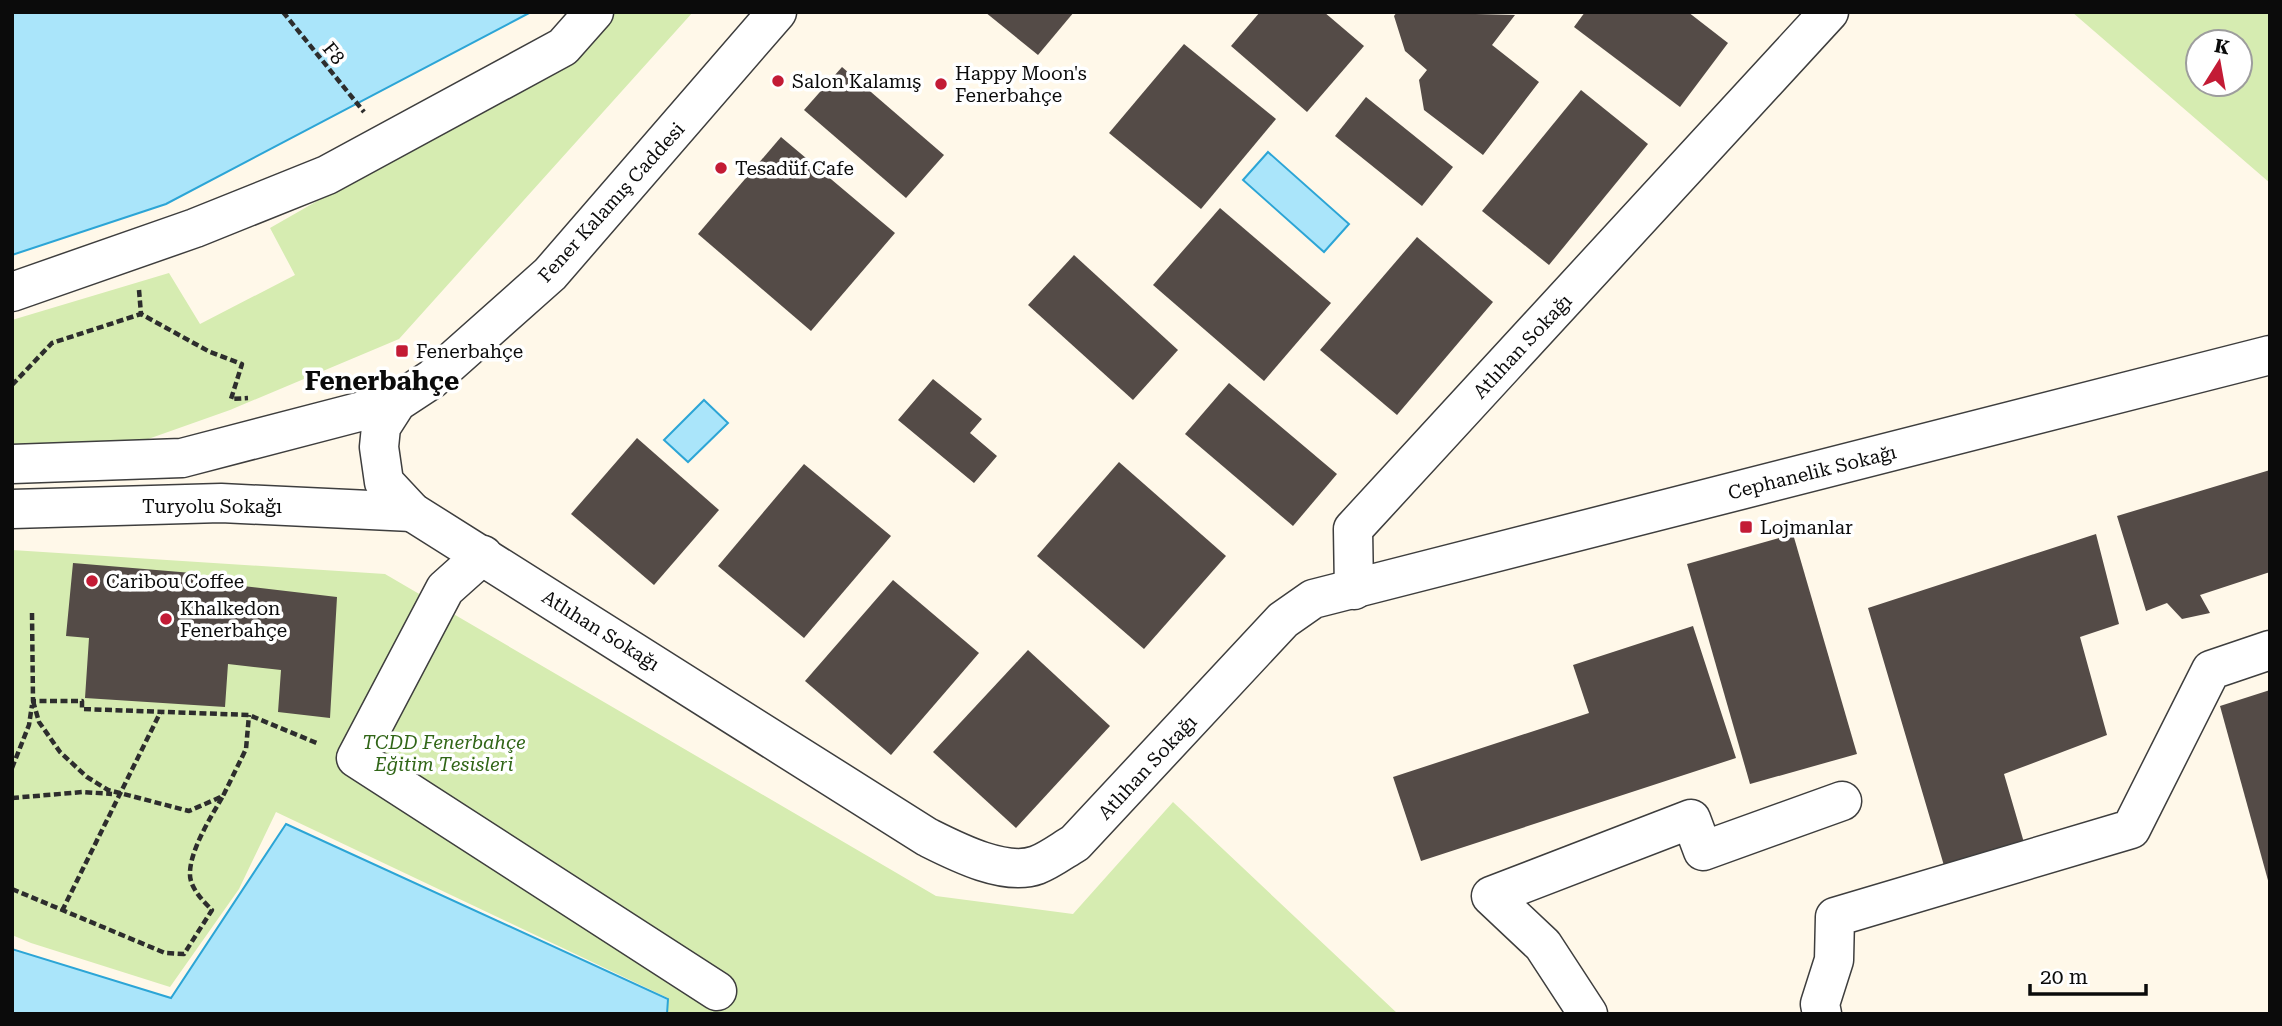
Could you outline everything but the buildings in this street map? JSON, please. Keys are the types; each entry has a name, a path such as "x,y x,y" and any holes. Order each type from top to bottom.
{"street":[{"path":"12,292 195,228 327,175 563,47 594,12"},
{"name":"Fener Kalamış Caddesi","path":"432,379 550,274 777,12"},
{"name":"Atlıhan Sokağı","path":"432,379 397,402 382,428 379,447 384,482 412,512 927,837 971,860 1006,866 1035,866 1075,843 1283,620 1313,599 1354,590 1353,529 1829,12"},
{"name":"Cephanelik Sokağı","path":"1354,590 2270,355"},
{"path":"12,464 182,458 397,402"},
{"name":"Turyolu Sokağı","path":"12,509 221,503 412,512"},
{"path":"483,555 445,589 356,758 717,991"},
{"path":"1822,1014 1820,1004 1834,960 1835,917 2131,829 2211,670 2270,650"},
{"path":"1588,1014 1543,945 1491,896 1691,819 1703,851 1842,802"}],"path":[{"name":"F8","path":"283,12 364,112"},
{"path":"12,385 52,343 141,314 210,352 242,364 231,399 256,398"},
{"path":"12,768 29,725 33,701 32,612"},
{"path":"33,701 82,701 82,709 249,715 356,758"},
{"path":"33,701 39,722 60,751 87,777 120,795"},
{"path":"62,911 161,711"},
{"path":"12,889 165,953 184,954 212,910 198,896 190,873 204,831 246,749 249,715"},
{"path":"12,798 83,792 120,795 189,811 223,796"}],"green space":[{"path":"610,12 693,12 399,339 230,410 134,444 12,452 12,320 169,273 200,324 295,275 270,228 499,97"},
{"path":"2072,12 2270,12 2270,183"},
{"name":"TCDD Fenerbahçe Eğitim Tesisleri","path":"12,550 385,574 936,896 1073,914 1173,802 1398,1014 667,1014 668,998 276,812 239,889 170,987 31,943 12,935"}],"water":[{"path":"12,12 531,12 166,204 12,255"},
{"path":"1268,152 1349,224 1324,252 1243,180"},
{"path":"704,400 728,423 688,462 664,440"},
{"path":"286,824 668,999 667,1014 12,1014 12,949 171,998"}],"place":[{"name":"Salon Kalamış","path":"778,81"},
{"name":"Happy Moon's Fenerbahçe","path":"941,84"},
{"name":"Tesadüf Cafe","path":"721,168"},
{"name":"Fenerbahçe","path":"402,351"},
{"name":"Lojmanlar","path":"1746,527"},
{"name":"Caribou Coffee","path":"92,581"},
{"name":"Khalkedon Fenerbahçe","path":"166,619"}],"district":[{"name":"Fenerbahçe","path":"382,381"}]}
